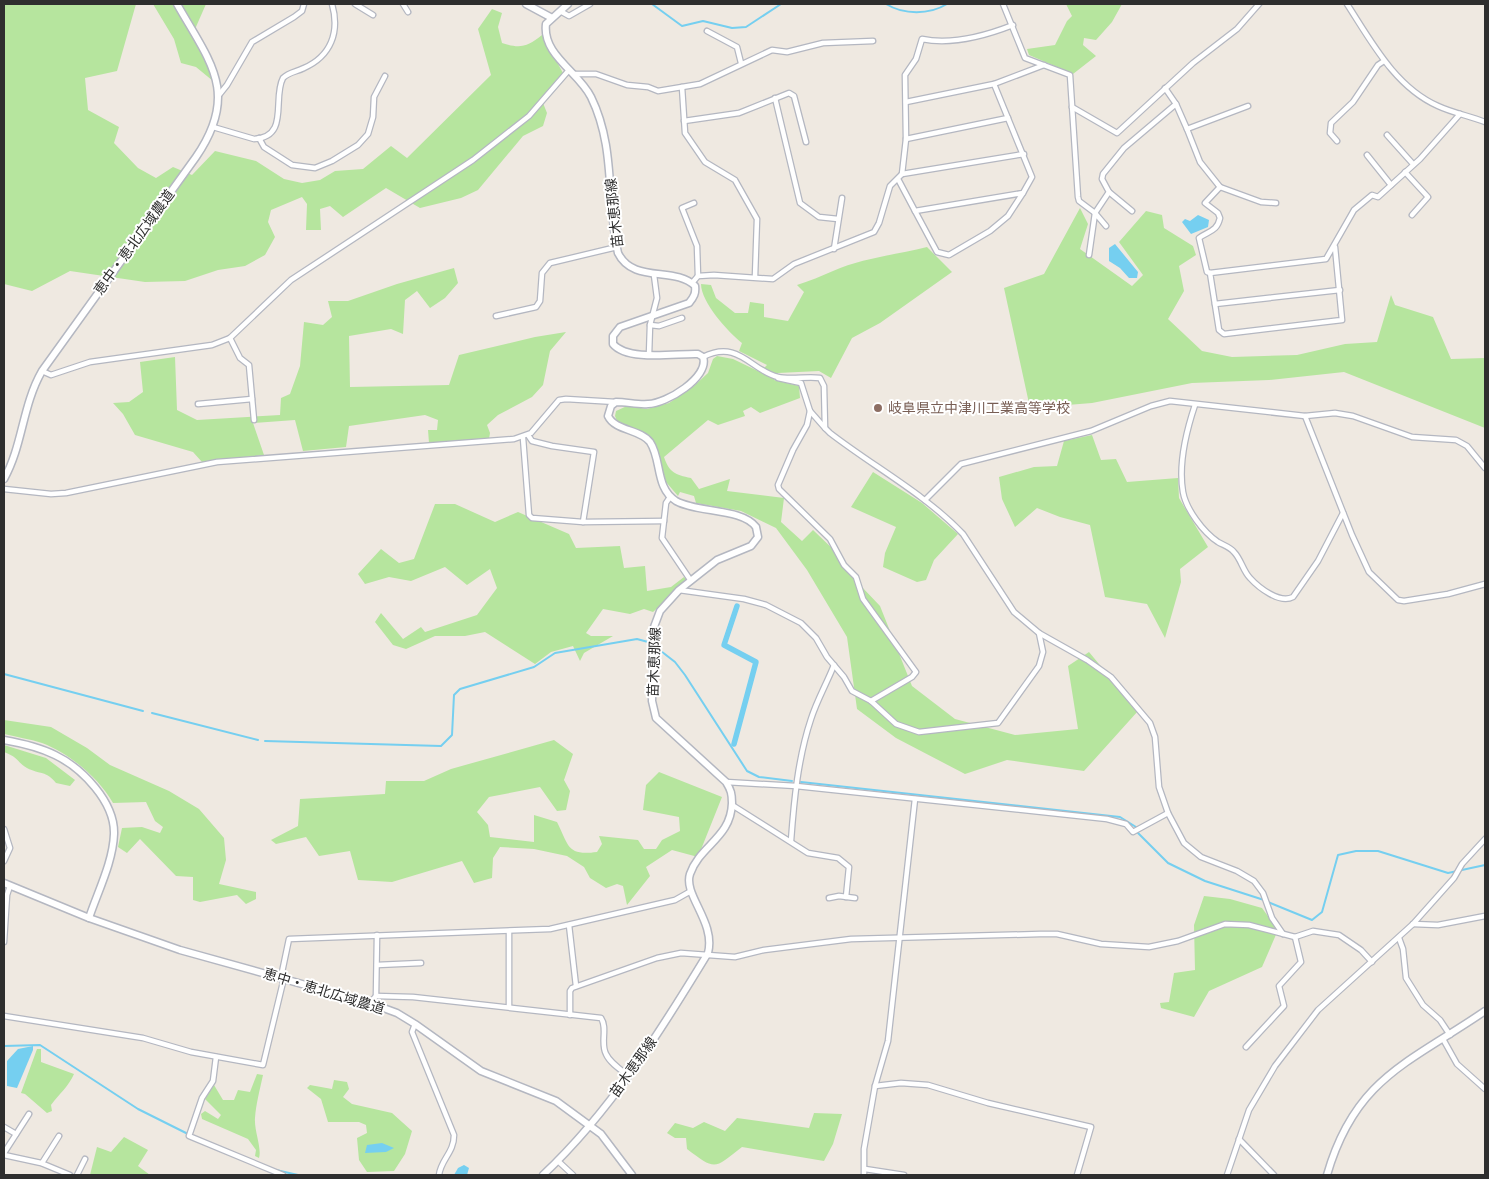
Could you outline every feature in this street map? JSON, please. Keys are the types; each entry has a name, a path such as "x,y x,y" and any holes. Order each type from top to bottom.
{"street":[{"name":"恵中・恵北広域農道","path":"4,479 18,445 28,399 42,372 196,157 214,127 218,95 213,68 177,4"},
{"path":"218,95 228,86 252,42 294,17 302,11 304,4"},
{"path":"214,127 248,138 259,138 272,130 277,123 279,92 283,78 314,63 331,44 335,27 332,4"},
{"path":"355,4 373,15"},
{"path":"402,4 408,12"},
{"path":"526,4 552,18 561,7 568,4"},
{"path":"561,7 569,16 590,4"},
{"path":"1003,4 1025,58 1070,75 1078,197 1079,201 1095,212 1106,226"},
{"path":"1072,108 1117,132 1193,63 1237,29 1259,4"},
{"path":"1347,4 1384,60 1411,88 1436,106 1485,122"},
{"name":"苗木恵那線","path":"552,18 546,24 546,36 554,52 592,98 606,136 617,247 621,259 628,265 654,275 685,278 692,283"},
{"path":"698,276 773,279 794,264 874,232 879,223 890,186 902,174 906,139 906,75 916,59 922,40 940,43 961,40 1013,25"},
{"path":"707,31 736,47 741,63"},
{"path":"42,372 51,375 90,362 212,345 230,338 291,280 473,160 529,116 571,72 596,74 627,86 648,87 658,91 700,84 772,50 787,52 823,43 873,42"},
{"path":"1337,141 1330,133 1331,123 1353,102 1378,65 1384,60"},
{"path":"906,102 994,84 1044,65"},
{"path":"259,138 264,147 292,165 316,168 332,161 358,145 368,134 373,117 374,97 386,76"},
{"path":"898,179 937,252 949,255 990,231 1008,216 1032,176 994,84"},
{"path":"682,87 685,133 705,162 735,180 757,219 755,277"},
{"path":"1165,88 1176,104 1200,162 1220,187 1257,201 1276,202"},
{"path":"684,121 739,112 789,93 794,96 806,142"},
{"path":"775,98 800,203 819,217 838,219"},
{"path":"1132,210 1109,192 1102,177 1124,148 1176,104"},
{"path":"1187,129 1248,106"},
{"path":"1210,273 1326,259 1335,247 1354,210 1372,195 1378,197 1413,164 1460,114"},
{"path":"906,139 1008,118"},
{"path":"1387,135 1413,164"},
{"path":"902,174 1024,154"},
{"path":"1367,155 1391,185"},
{"path":"1405,172 1428,198 1412,215"},
{"path":"1220,187 1205,203 1218,213 1220,222 1212,232 1198,238 1207,272 1210,273 1218,330 1224,334 1342,320 1335,247"},
{"path":"1089,255 1095,212 1109,192"},
{"path":"915,211 1023,193"},
{"path":"834,249 842,198"},
{"path":"694,203 682,208 697,246 698,276 692,283 695,286 695,294 689,303 620,327 613,336 613,344 617,348 649,355 675,356 689,354 703,357 711,353 726,352 750,361 784,381 801,383 810,411 825,428 856,453 925,500 963,534 1007,604 1039,633 1087,660 1111,677 1150,723 1155,737 1159,787 1168,813 1184,843 1192,852 1238,871 1254,881 1263,893 1272,918 1283,934"},
{"path":"496,316 536,307 540,301 542,273 545,266 550,263 617,247"},
{"path":"649,355 650,325 657,298 654,275"},
{"path":"1215,304 1340,290"},
{"path":"650,325 659,326 682,318"},
{"path":"230,338 240,358 249,365 254,420"},
{"path":"4,489 51,494 66,493 217,462 526,436 559,400 583,399 648,404 670,398 702,373 705,363 703,357"},
{"path":"775,377 806,376 820,378 824,381 825,428"},
{"path":"198,404 252,400"},
{"path":"925,500 961,464 1091,431 1166,401 1305,416 1335,413 1353,416 1412,437 1456,440 1467,446 1485,468"},
{"path":"616,402 608,412 610,420 648,440 654,450 661,479 670,496 667,499 662,538 691,581"},
{"path":"1195,405 1186,437 1183,460 1183,492 1188,506 1216,541 1235,552 1250,578 1256,584 1278,598 1288,599 1293,596 1318,561 1343,512"},
{"path":"810,411 807,425 793,450 778,485 779,489 830,539 844,565 856,577 863,599 916,672 912,677 871,701"},
{"path":"1305,416 1369,572 1398,600 1421,600 1485,584"},
{"path":"526,436 529,515 532,518 582,522 664,521"},
{"path":"526,436 532,441 552,446 594,452 582,522"},
{"name":"苗木恵那線","path":"670,496 690,506 745,518 752,522 758,531 756,542 751,546 717,560 680,590 660,611 654,622 653,711 660,724 726,782"},
{"path":"680,590 744,599 766,606 801,623 816,638 852,691 871,701 896,724 919,732 998,723 1039,666 1043,652 1039,633"},
{"path":"791,841 796,786 811,718 834,665"},
{"path":"4,740 42,750 70,764 89,782 110,813 114,827 112,844 89,918"},
{"path":"726,782 796,786 1119,821 1133,832 1168,813"},
{"path":"708,954 711,941 709,932 689,882 691,872 728,826 732,815 732,805 731,789 726,782"},
{"path":"864,1175 864,1149 875,1086 888,1041 915,799"},
{"path":"732,805 808,853 838,858 846,863 850,867 846,896"},
{"path":"4,829 10,848 4,862"},
{"path":"1227,1175 1252,1103 1275,1066 1318,1010 1343,985 1372,962 1413,924 1449,884 1462,864 1485,839"},
{"name":"恵中・恵北広域農道","path":"7,884 89,918 180,950 370,1003 397,1013 415,1024 471,1066 556,1101 600,1134 632,1175"},
{"path":"4,942 7,884"},
{"path":"4,1016 143,1038 191,1052 263,1065 289,939 509,931 569,925 674,900 692,891"},
{"path":"829,898 846,896 855,898"},
{"path":"1413,924 1438,925 1485,916"},
{"path":"570,1015 570,991 576,986 669,954 708,954 735,957 833,941 1057,934 1101,944 1130,948 1164,944 1225,924 1249,925 1295,937 1314,931 1340,935 1361,950 1372,962"},
{"path":"569,925 576,986"},
{"path":"509,931 509,1007"},
{"path":"370,1003 376,996 377,935"},
{"path":"1246,1047 1284,1006 1279,986 1301,962 1295,937"},
{"path":"1399,938 1403,949 1406,978 1423,1005 1440,1020 1450,1035"},
{"name":"苗木恵那線","path":"543,1175 590,1125 629,1076 708,954"},
{"path":"377,965 421,963"},
{"path":"376,996 413,996 601,1018 604,1022 606,1056 629,1076"},
{"path":"1327,1175 1340,1138 1364,1098 1392,1072 1485,1011"},
{"path":"415,1024 412,1032 454,1134 451,1152 441,1167 439,1175"},
{"path":"1443,1039 1457,1064 1485,1089"},
{"path":"216,1057 213,1081 202,1098 189,1136 274,1174 284,1175"},
{"path":"875,1086 901,1083 928,1085 988,1103 1091,1127 1077,1175"},
{"path":"29,1114 4,1154 42,1163 70,1175"},
{"path":"4,1128 16,1134"},
{"path":"42,1163 59,1136"},
{"path":"1238,1139 1274,1175"},
{"path":"76,1175 85,1159"},
{"path":"558,1161 573,1175"},
{"path":"865,1169 904,1175"}],"green space":[{"path":"4,4 136,4 117,71 85,78 88,110 119,127 114,143 138,168 156,178 173,167 192,175 215,151 256,161 284,179 302,183 320,180 335,171 363,169 391,146 407,158 491,75 478,29 492,9 502,13 498,27 502,43 523,46 542,35 563,73 541,98 547,113 543,126 523,136 478,190 461,198 420,208 386,188 343,217 330,206 320,209 321,230 306,230 307,204 302,197 271,210 268,222 275,237 265,255 245,266 218,270 185,281 145,282 70,271 32,291 4,284"},
{"path":"153,4 206,4 192,36 208,61 213,81 196,67 181,63 174,39"},
{"path":"1066,4 1122,4 1112,22 1096,40 1084,38 1083,45 1096,56 1073,74 1029,55 1027,49 1055,45 1067,21 1072,16"},
{"path":"1080,208 1088,224 1080,249 1132,286 1143,275 1119,242 1146,211 1162,215 1164,228 1193,246 1196,255 1179,266 1184,291 1168,319 1202,351 1232,357 1297,355 1345,344 1377,342 1391,295 1395,305 1433,317 1451,359 1485,358 1485,428 1344,372 1269,380 1192,383 1092,403 1030,408 1004,288 1044,274"},
{"path":"927,247 952,272 880,323 852,338 831,378 819,371 778,373 774,380 799,386 800,398 760,413 751,407 743,411 745,416 718,425 708,420 664,457 673,472 691,478 699,489 730,479 727,491 784,498 781,522 802,541 813,530 836,552 842,566 880,606 912,686 955,719 1015,735 1078,729 1068,666 1089,652 1138,711 1084,771 1007,760 965,774 896,738 857,709 847,637 807,570 776,528 741,511 696,503 694,496 680,492 678,496 666,482 656,445 652,439 617,421 615,416 616,411 627,406 647,409 669,403 694,386 708,373 713,359 717,356 733,359 760,372 767,365 739,351 742,343 710,308 702,291 701,284 711,285 716,298 735,313 748,313 750,302 764,304 764,317 788,321 804,292 797,285 856,263"},
{"path":"454,268 458,283 445,298 430,308 417,291 405,300 403,334 391,329 349,336 350,387 449,385 459,355 535,337 566,332 550,351 543,385 532,397 498,415 487,425 490,433 489,439 429,443 428,430 437,430 438,420 425,415 349,426 346,447 303,451 295,420 253,423 264,455 202,462 193,452 135,435 123,414 113,403 129,402 143,392 140,362 175,357 177,410 197,420 280,415 281,398 290,394 300,366 304,322 323,325 332,317 328,301 348,301 397,284"},
{"path":"1092,435 1101,460 1116,459 1127,482 1178,478 1179,498 1208,547 1180,569 1181,582 1165,638 1147,604 1105,597 1090,525 1060,517 1037,508 1015,527 1002,499 999,477 1034,467 1057,466 1064,441"},
{"path":"873,472 922,503 958,534 934,560 926,580 917,582 883,567 885,553 896,527 851,507"},
{"path":"435,504 455,504 495,522 518,512 569,534 576,548 620,546 624,568 645,566 647,591 671,587 684,577 687,581 653,612 644,609 630,614 603,609 586,633 591,636 613,636 584,653 580,661 573,646 551,652 535,664 485,632 465,636 435,636 406,649 393,645 375,622 381,613 403,639 421,627 425,632 477,615 497,588 490,569 467,585 445,567 411,581 389,577 365,584 358,574 381,549 399,563 414,559"},
{"path":"4,720 51,727 87,748 110,765 169,791 199,809 224,838 226,860 219,884 256,892 256,899 246,904 237,895 200,902 193,900 193,877 176,876 140,839 127,853 118,847 122,828 142,827 160,833 163,827 155,821 146,802 113,803 92,776 63,753 42,743 4,734"},
{"path":"554,740 573,754 564,780 570,791 566,810 557,811 540,787 489,797 477,812 488,825 490,837 534,842 534,815 557,822 567,843 574,851 597,852 602,844 599,836 638,840 644,849 656,849 662,840 680,831 679,817 643,810 646,785 659,772 722,797 698,857 672,850 646,867 650,876 627,905 623,886 617,884 606,888 590,878 584,867 567,856 534,849 500,847 493,858 492,878 474,883 462,861 392,882 358,880 350,851 319,856 306,837 276,844 271,840 298,826 300,799 385,794 386,781 424,781 451,769"},
{"path":"4,745 46,758 75,780 70,786 56,783 46,774 27,768 4,752"},
{"path":"1204,896 1230,899 1262,908 1278,930 1262,967 1209,991 1194,1017 1161,1008 1160,1003 1169,1002 1174,973 1195,970 1194,925"},
{"path":"37,1049 41,1049 41,1062 74,1074 67,1086 51,1105 52,1111 47,1113 25,1094 21,1093"},
{"path":"257,1074 263,1075 255,1118 260,1149 259,1158 255,1156 256,1150 248,1139 202,1119 201,1114 205,1111 218,1119 221,1115 205,1099 214,1085 223,1100 234,1100 238,1090 250,1092"},
{"path":"334,1080 347,1082 349,1089 343,1097 352,1104 392,1113 412,1131 405,1154 394,1171 367,1172 359,1160 357,1138 367,1133 366,1125 359,1122 328,1122 321,1099 307,1088 310,1085 332,1089"},
{"path":"814,1113 842,1114 833,1144 824,1161 742,1147 726,1160 710,1164 687,1149 686,1138 675,1138 667,1133 675,1123 693,1128 704,1122 725,1131 737,1118 809,1128"},
{"path":"124,1137 148,1150 138,1166 150,1175 90,1175 97,1147 111,1152"}],"water":[{"path":"1198,215 1209,220 1208,227 1191,234 1182,222 1185,219 1190,221"},
{"path":"1115,244 1138,272 1137,278 1129,278 1120,268 1109,261 1109,248"},
{"path":"33,1046 17,1088 7,1086 7,1061 18,1049"},
{"path":"382,1143 394,1148 386,1152 365,1153 367,1145"},
{"path":"464,1165 469,1168 467,1175 454,1175 458,1168"}],"waterway":[{"path":"652,4 682,26 703,21 732,28 746,27 781,4"},
{"path":"886,4 908,12 925,12 947,4"},
{"path":"734,744 756,662 724,645 737,606"},
{"path":"265,741 441,746 452,735 454,695 460,689 534,667 555,653 637,639 648,642"},
{"path":"657,648 675,662 685,675 747,771 759,777 792,781"},
{"path":"4,674 143,711"},
{"path":"152,713 258,740"},
{"path":"801,782 1120,817 1136,827"},
{"path":"1138,833 1168,863 1205,881 1264,900"},
{"path":"1268,902 1312,920 1322,912 1338,855 1356,851 1378,851 1448,873 1485,865"},
{"path":"4,1046 40,1045 138,1109 188,1134"},
{"path":"276,1170 298,1175"}],"place":[{"name":"岐阜県立中津川工業高等学校","path":"878,408"}]}
